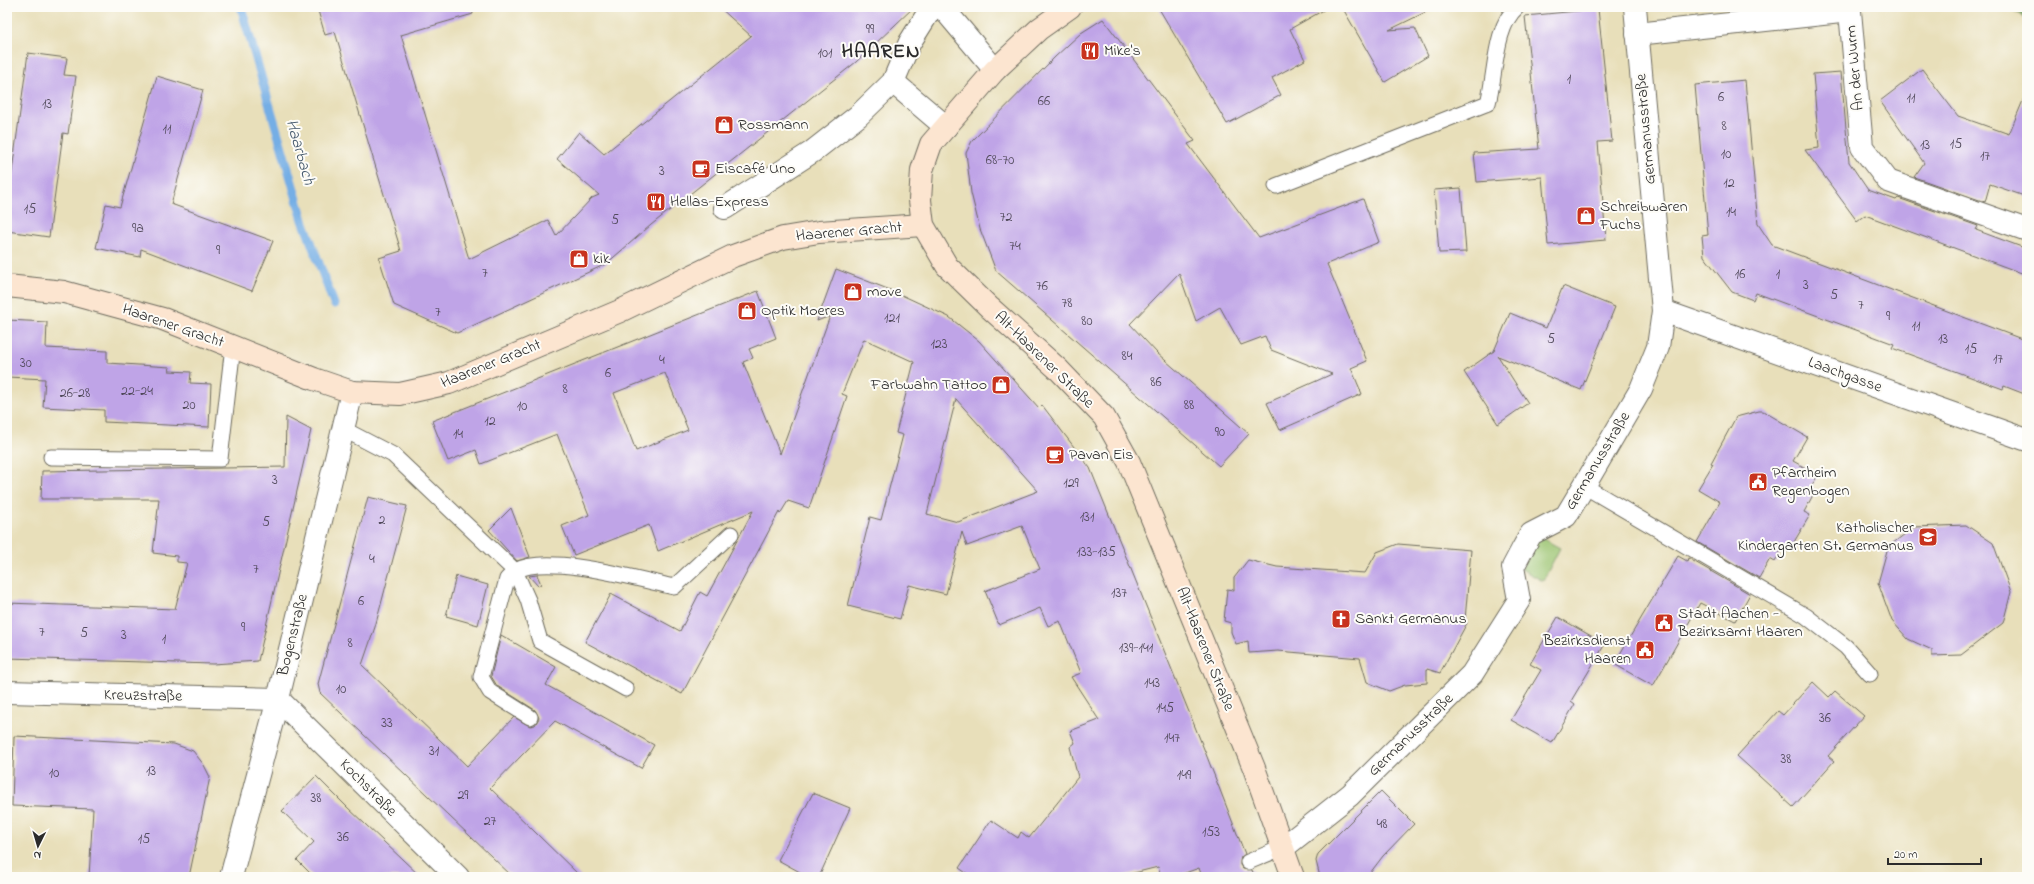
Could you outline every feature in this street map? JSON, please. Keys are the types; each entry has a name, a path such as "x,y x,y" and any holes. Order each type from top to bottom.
{"main road":[{"name":"Alt-Haarener Straße","path":"1070,7 1038,29 995,70 931,144 922,170 920,200 923,225 947,266 990,308 1059,370 1104,417 1129,462 1254,768 1284,847 1293,877"},
{"name":"Haarener Gracht","path":"7,286 64,292 163,319 314,379 352,392 400,394 449,383 620,311 733,256 783,238 819,232 923,225"}],"street":[{"path":"725,208 812,152 858,116 893,82 910,42 932,7"},
{"path":"942,7 995,70"},
{"name":"Germanusstraße","path":"1284,847 1350,795 1472,674 1519,600 1513,567 1531,534 1566,516 1641,389 1658,347 1663,310 1635,7"},
{"name":"An der Wurm","path":"1637,34 1850,11 1862,147 1888,181 2027,230"},
{"path":"893,82 946,127"},
{"name":"Laachgasse","path":"1663,310 2027,440"},
{"name":"Bogenstraße","path":"231,877 278,699 352,392"},
{"name":"Kreuzstraße","path":"7,692 278,699"},
{"name":"Kochstraße","path":"278,699 458,877"}],"lane":[{"path":"1276,186 1488,103 1493,86 1501,32 1509,14 1517,7"},
{"path":"51,457 220,459 233,346"},
{"path":"343,429 393,455 515,571 528,600 540,641 626,689"},
{"path":"1584,486 1806,616 1846,647 1870,674"},
{"path":"530,718 490,692 481,677 507,579 515,571 525,566 583,566 674,587 731,534"},
{"path":"1248,862 1284,847"}],"green space":[{"path":"2008,7 2027,7 2027,19"},
{"path":"1538,536 1560,548 1543,581 1521,569"}],"building":[{"path":"317,7 472,7 473,14 401,35 469,259 548,220 556,236 592,198 599,195 557,159 579,132 604,154 751,36 719,7 914,7 856,62 651,225 606,264 457,333 394,305 379,258 401,251 335,32 325,35"},
{"path":"1158,7 1329,7 1290,29 1305,60 1272,78 1281,95 1227,124"},
{"path":"1342,7 1436,7 1389,30 1415,28 1428,56 1385,82"},
{"path":"1598,9 1612,141 1598,142 1606,240 1548,245 1542,177 1477,182 1474,153 1539,149 1525,16"},
{"path":"1103,19 1195,141 1188,144 1259,238 1363,199 1379,242 1327,264 1367,361 1351,368 1362,394 1280,430 1267,403 1332,374 1271,350 1265,336 1241,345 1220,307 1196,321 1179,273 1130,324 1157,353 1249,434 1219,466 996,271 980,229 971,193 966,153 972,141 1055,57 1081,33"},
{"path":"28,53 67,58 64,75 76,76 68,134 63,133 49,237 7,231 7,186 10,186"},
{"path":"1922,69 1958,116 2009,134 2027,91 2027,197 1990,184 1985,202 1914,177 1924,163 1880,101"},
{"path":"1841,72 1849,162 1868,190 1896,200 1898,198 1978,226 1976,230 2027,249 2027,275 1865,215 1857,221 1805,150 1819,148 1813,74"},
{"path":"157,76 203,90 171,204 273,241 252,291 141,249 140,257 96,248 106,204 120,207"},
{"path":"1745,80 1758,224 1772,245 2027,341 2027,395 2004,386 2003,389 1892,348 1894,344 1756,293 1753,300 1732,292 1704,256 1702,236 1708,235 1695,85"},
{"path":"1461,188 1466,252 1439,253 1434,190"},
{"path":"836,269 893,291 949,317 979,341 1039,408 1042,405 1090,468 1245,854 1241,857 1240,865 1243,869 1252,870 1255,877 1202,877 1199,868 1174,877 1161,877 1158,867 1118,877 972,877 959,868 991,820 1018,838 1021,832 1029,838 1078,777 1070,747 1075,743 1070,731 1099,720 1071,677 1081,673 1060,621 1048,626 1040,608 999,625 985,591 1040,569 1022,526 967,546 962,532 946,594 909,585 900,619 848,606 870,517 881,520 903,435 896,433 914,362 864,339 842,394 847,396 809,508 788,501 780,514 779,512 682,694 585,642 611,594 680,631 700,592 707,596 753,511 658,551 649,525 574,555 562,526 589,515 557,434 481,464 476,450 448,461 432,421 758,291 776,338 749,349 753,358 743,362 780,454 830,316 817,321","holes":["665,373 688,430 636,451 614,393","956,399 1038,491 958,522 927,514"]},
{"path":"1563,286 1615,307 1581,390 1498,356 1528,403 1498,424 1464,372 1494,351 1510,313 1546,328"},
{"path":"7,320 47,322 46,348 107,351 107,363 170,367 169,371 191,372 190,383 211,384 209,427 104,422 104,410 43,407 45,379 7,377"},
{"name":"Pfarrheim Regenbogen","path":"1763,411 1807,437 1793,461 1818,475 1808,492 1813,495 1804,512 1810,515 1788,552 1782,549 1775,562 1770,559 1759,578 1697,542 1720,502 1698,489 1713,464 1711,463 1736,417"},
{"path":"286,417 311,430 258,661 213,664 7,658 7,603 175,609 187,563 177,562 177,556 153,553 159,499 41,499 42,471 285,467"},
{"path":"368,497 407,506 375,627 362,665 467,766 514,717 530,726 535,725 539,718 535,710 497,686 491,676 501,635 556,667 546,685 654,745 641,768 555,721 490,788 581,877 513,877 320,693 318,684"},
{"path":"511,508 530,557 517,561 489,530"},
{"path":"1966,525 1993,543 2011,592 2003,623 1961,655 1932,656 1932,650 1908,639 1892,621 1878,583 1888,547 1914,527"},
{"name":"Sankt Germanus","path":"1398,544 1471,550 1465,620 1467,623 1440,673 1427,669 1427,683 1405,685 1389,691 1367,682 1360,658 1278,651 1249,653 1248,641 1236,644 1231,632 1231,623 1224,621 1227,589 1234,590 1234,578 1248,560 1277,567 1365,573 1377,552"},
{"name":"Stadt Aachen - Bezirksamt Haaren","path":"1678,556 1687,561 1688,558 1750,594 1735,621 1700,603 1653,686 1614,664"},
{"path":"537,575 541,584 538,586 529,576"},
{"path":"456,576 488,585 478,625 446,616"},
{"path":"1558,617 1605,644 1571,701 1575,704 1552,743 1511,720 1541,670 1530,664"},
{"path":"1813,682 1829,697 1835,691 1864,716 1828,756 1834,761 1793,807 1737,756 1778,711 1783,715"},
{"path":"14,736 174,744 193,751 204,765 210,777 189,877 89,877 93,809 12,806"},
{"path":"316,776 421,877 314,877 297,860 314,842 282,811"},
{"path":"1381,791 1414,824 1383,856 1367,877 1320,877 1316,861 1318,854"},
{"path":"813,793 850,808 819,877 809,877 778,860"}],"waterway":[{"name":"Haarbach","path":"241,7 303,220 334,304"}],"place":[{"name":"Mike's","path":"1090,51"},
{"name":"Rossmann","path":"724,125"},
{"name":"Eiscafé Uno","path":"701,169"},
{"name":"Hellas-Express","path":"656,202"},
{"name":"Schreibwaren Fuchs","path":"1586,216"},
{"name":"kik","path":"579,259"},
{"name":"move","path":"853,292"},
{"name":"Optik Moeres","path":"747,311"},
{"name":"Farbwahn Tattoo","path":"1001,385"},
{"name":"Pavan Eis","path":"1055,455"},
{"name":"Pfarrheim Regenbogen","path":"1758,482"},
{"name":"Katholischer Kindergarten St. Germanus","path":"1928,537"},
{"name":"Sankt Germanus","path":"1341,619"},
{"name":"Stadt Aachen - Bezirksamt Haaren","path":"1664,623"},
{"name":"Bezirksdienst Haaren","path":"1645,650"}],"district":[{"name":"HAAREN","path":"881,52"}]}
